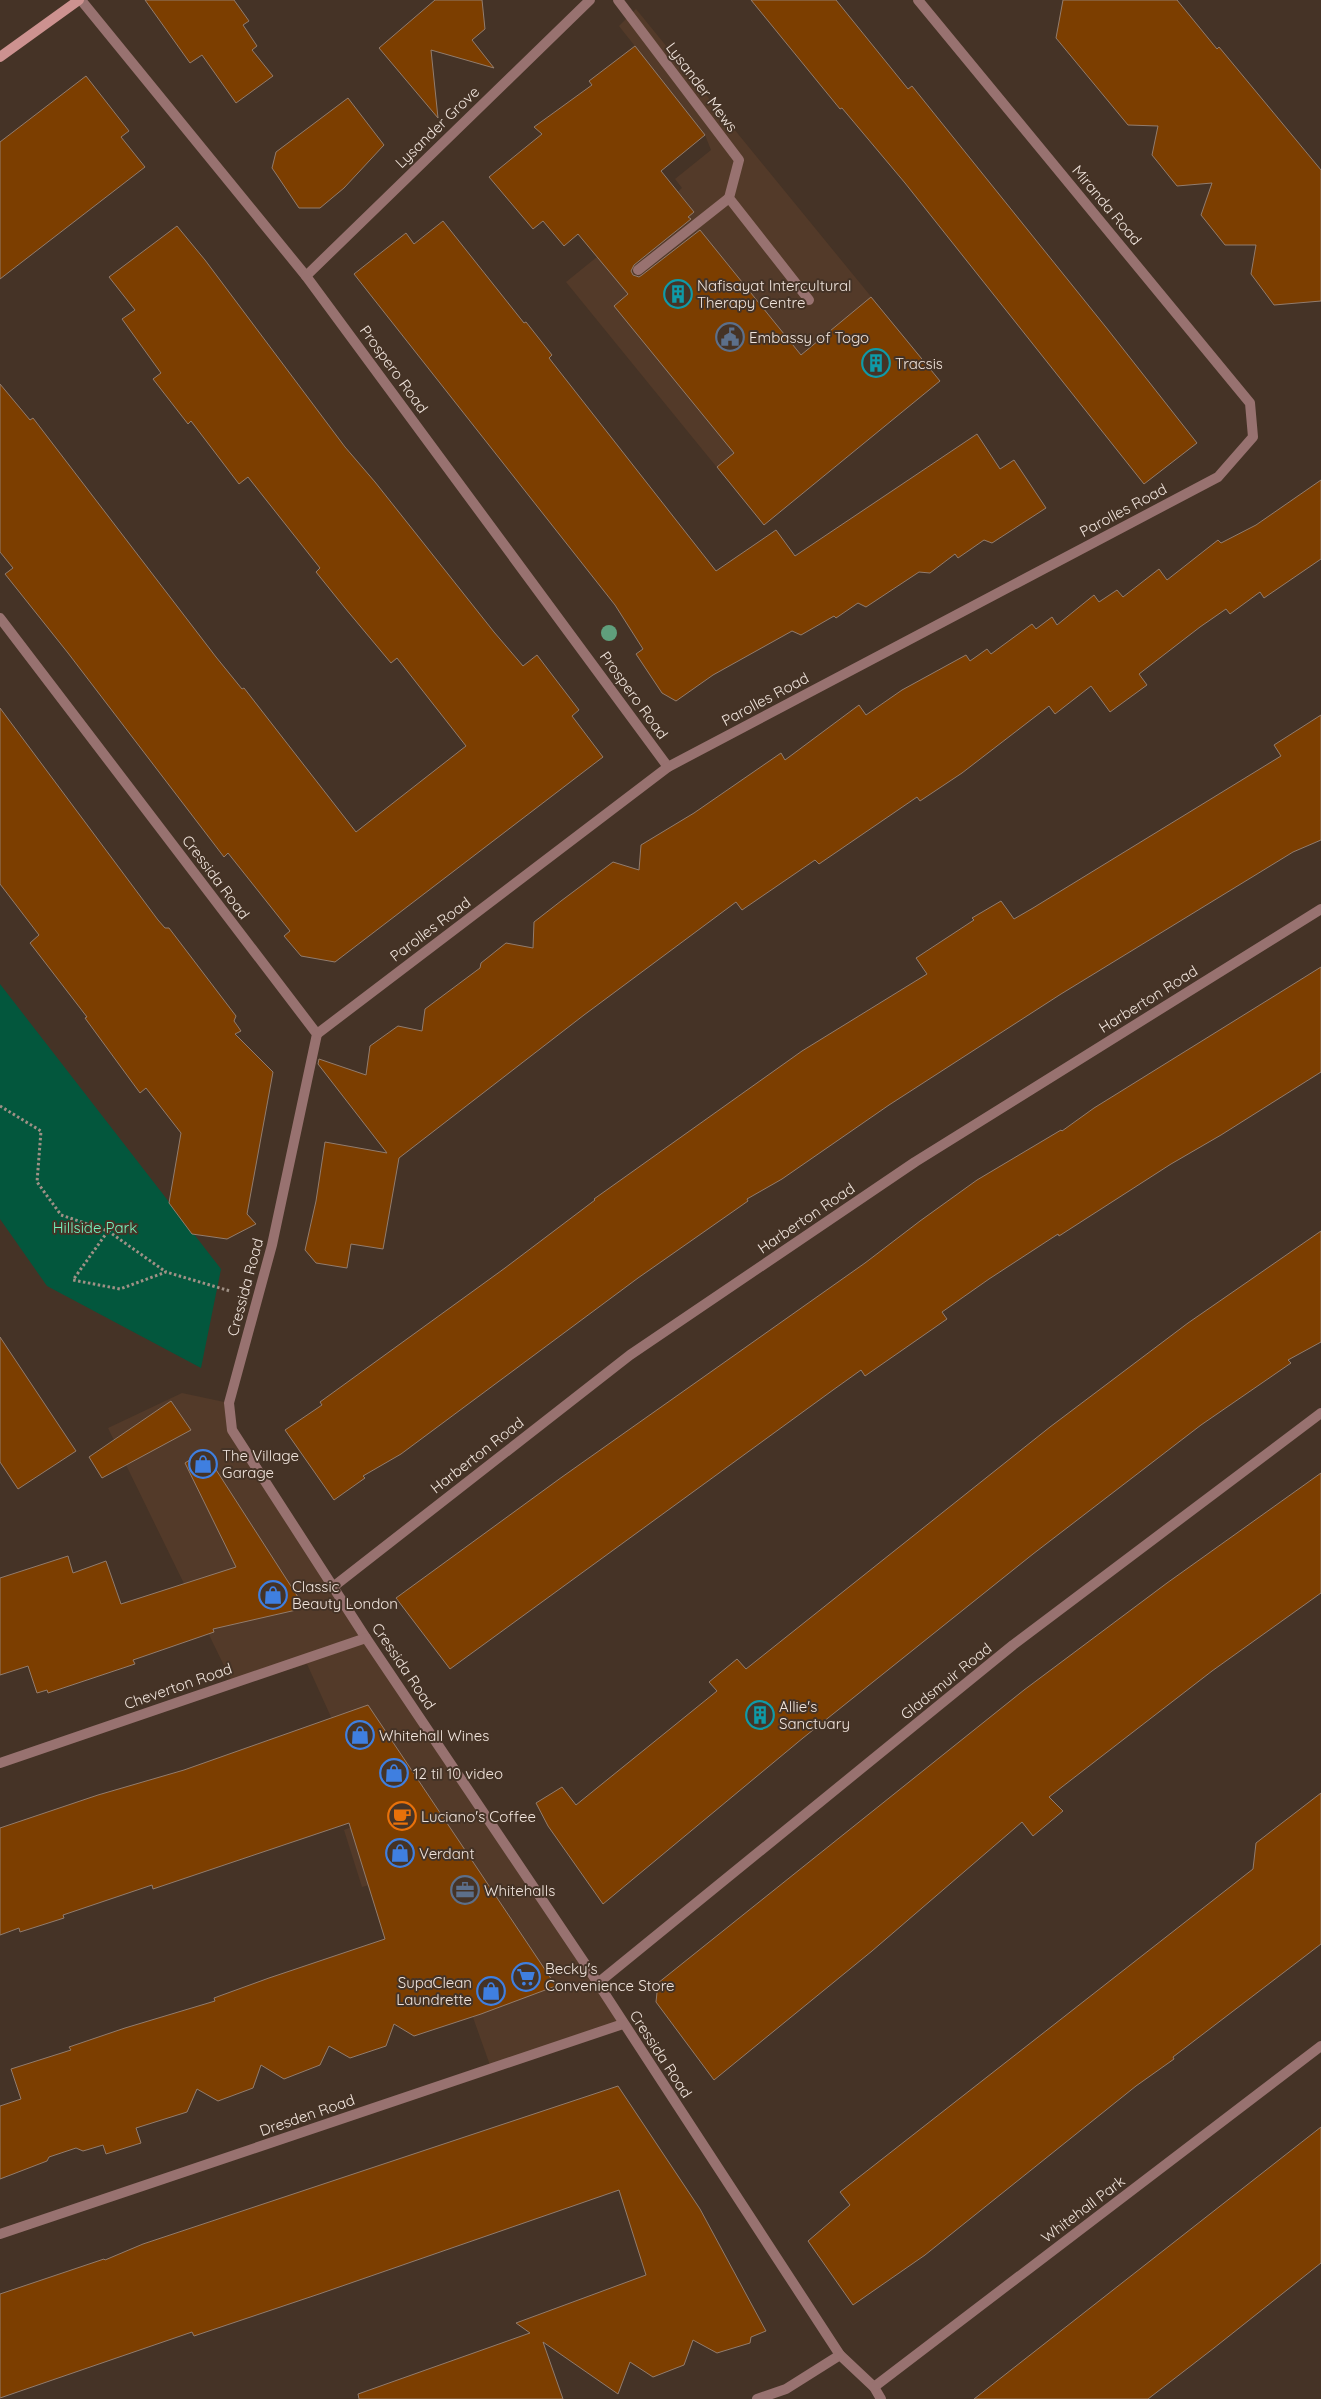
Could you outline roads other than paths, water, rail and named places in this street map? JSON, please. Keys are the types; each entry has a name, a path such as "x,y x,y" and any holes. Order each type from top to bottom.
{"street":[{"path":"0,57 80,0"},
{"name":"Prospero Road","path":"80,0 306,276 668,767"},
{"name":"Lysander Grove","path":"306,276 590,0"},
{"name":"Lysander Mews","path":"618,0 739,160 729,198"},
{"name":"Miranda Road","path":"918,0 1250,402 1253,437"},
{"path":"638,270 729,198 809,300"},
{"name":"Parolles Road","path":"317,1034 668,767 1218,477 1253,437"},
{"name":"Cressida Road","path":"0,618 317,1034 272,1246 229,1403 232,1430 366,1638 598,1983 840,2355 874,2387"},
{"name":"Harberton Road","path":"333,1587 630,1355 915,1162 1321,908"},
{"name":"Gladsmuir Road","path":"598,1983 1013,1645 1321,1413"},
{"name":"Cheverton Road","path":"0,1763 366,1638"},
{"name":"Dresden Road","path":"0,2234 623,2024"},
{"name":"Whitehall Park","path":"874,2387 1321,2046"},
{"path":"757,2399 786,2389 840,2355"},
{"path":"874,2387 881,2399"}],"place":[{"name":"Nafisayat Intercultural Therapy Centre","path":"678,294"},
{"name":"Embassy of Togo","path":"730,337"},
{"name":"Tracsis","path":"876,363"},
{"name":"The Village Garage","path":"203,1464"},
{"name":"Classic Beauty London","path":"273,1595"},
{"name":"Allie's Sanctuary","path":"760,1715"},
{"name":"Whitehall Wines","path":"360,1735"},
{"name":"12 til 10 video","path":"394,1773"},
{"name":"Luciano's Coffee","path":"402,1816"},
{"name":"Verdant","path":"400,1853"},
{"name":"Whitehalls","path":"465,1890"},
{"name":"Becky's Convenience Store","path":"526,1977"},
{"name":"SupaClean Laundrette","path":"491,1991"}],"park label":[{"name":"Hillside Park","path":"95,1227"}]}
